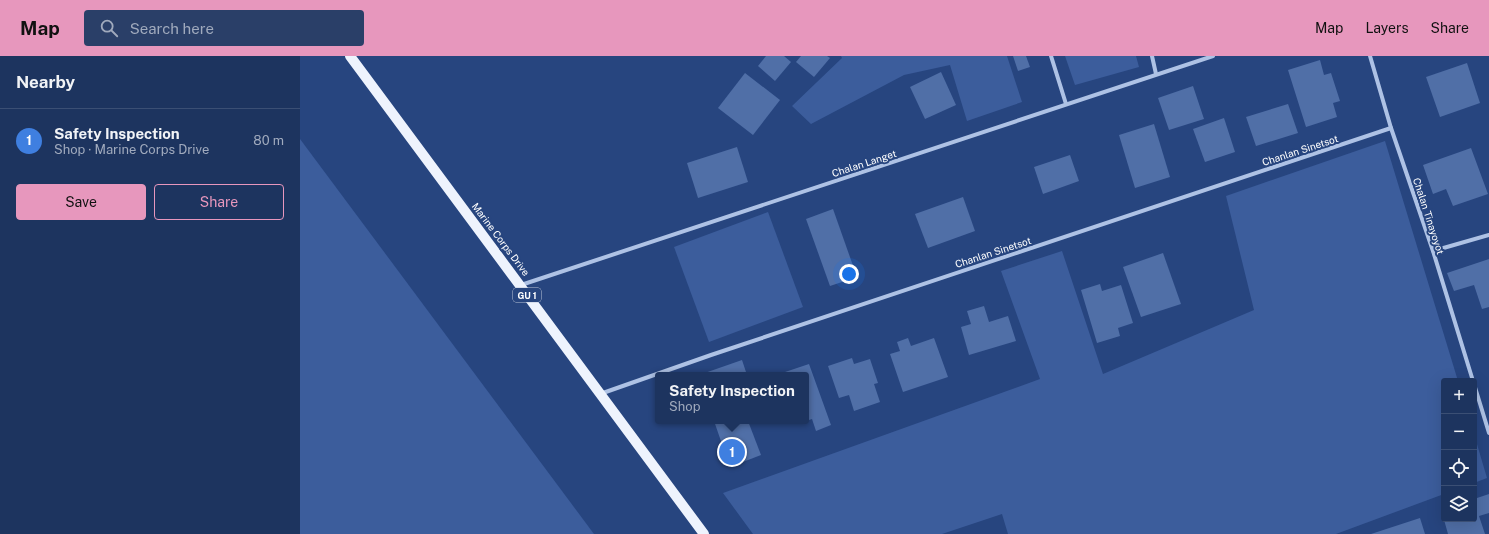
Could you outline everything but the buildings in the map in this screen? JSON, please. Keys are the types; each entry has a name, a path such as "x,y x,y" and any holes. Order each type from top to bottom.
{"main road":[{"name":"Marine Corps Drive","path":"350,56 704,534"}],"street":[{"path":"1051,56 1066,104"},
{"path":"1152,56 1156,74"},
{"name":"Chalan Langet","path":"520,285 1213,56"},
{"name":"Chalan Tinayoyot","path":"1370,56 1391,128 1433,251 1472,378"},
{"name":"Chanlan Sinetsot","path":"662,372 1391,128"},
{"path":"1433,251 1489,235"},
{"name":"Chanlan Sinetsot","path":"600,394 655,374"},
{"path":"1477,394 1489,433"}],"shaded area":[{"path":"841,56 1007,56 1022,102 967,121 950,65 904,75 811,124 792,106 842,58"},
{"path":"1065,56 1136,56 1139,67 1075,85"},
{"path":"300,139 594,534 300,534"},
{"path":"1385,141 1457,378 1441,378 1441,495 1336,534 1008,534 1002,514 942,534 753,534 723,493 1040,379 1001,271 1062,251 1103,374 1254,310 1226,196"},
{"path":"768,212 803,307 709,342 674,247"},
{"path":"1477,444 1487,478 1477,482"}],"place":[{"name":"Safety Inspection","path":"732,452"}]}
